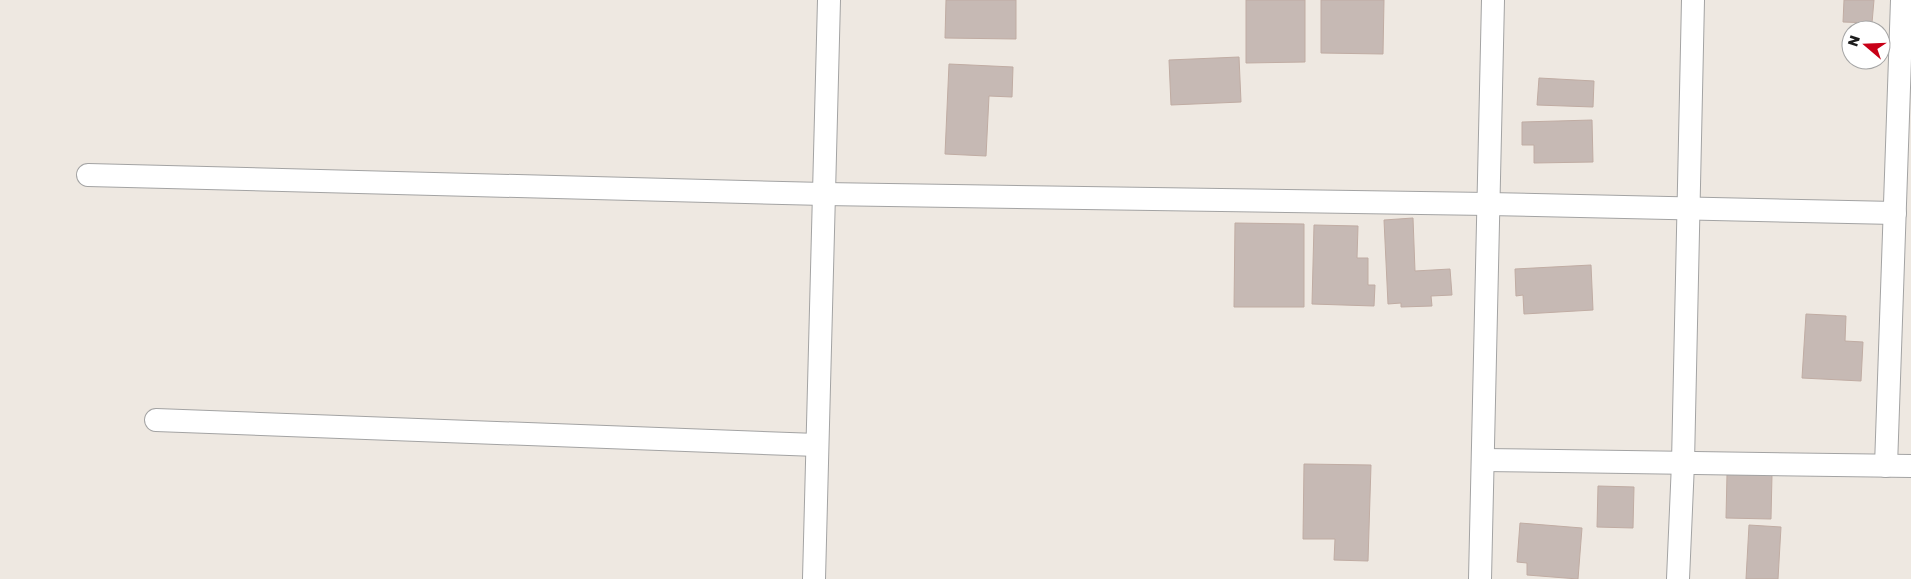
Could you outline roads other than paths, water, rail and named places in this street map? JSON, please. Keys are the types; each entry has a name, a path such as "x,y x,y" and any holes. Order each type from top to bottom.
{"street":[{"path":"814,579 829,0"},
{"path":"1480,579 1493,0"},
{"path":"1678,579 1683,463 1694,0"},
{"path":"1886,466 1902,0"},
{"path":"88,175 824,194 1488,204 1689,210 1895,213"},
{"path":"156,420 817,445"},
{"path":"1483,460 1911,466"}]}
